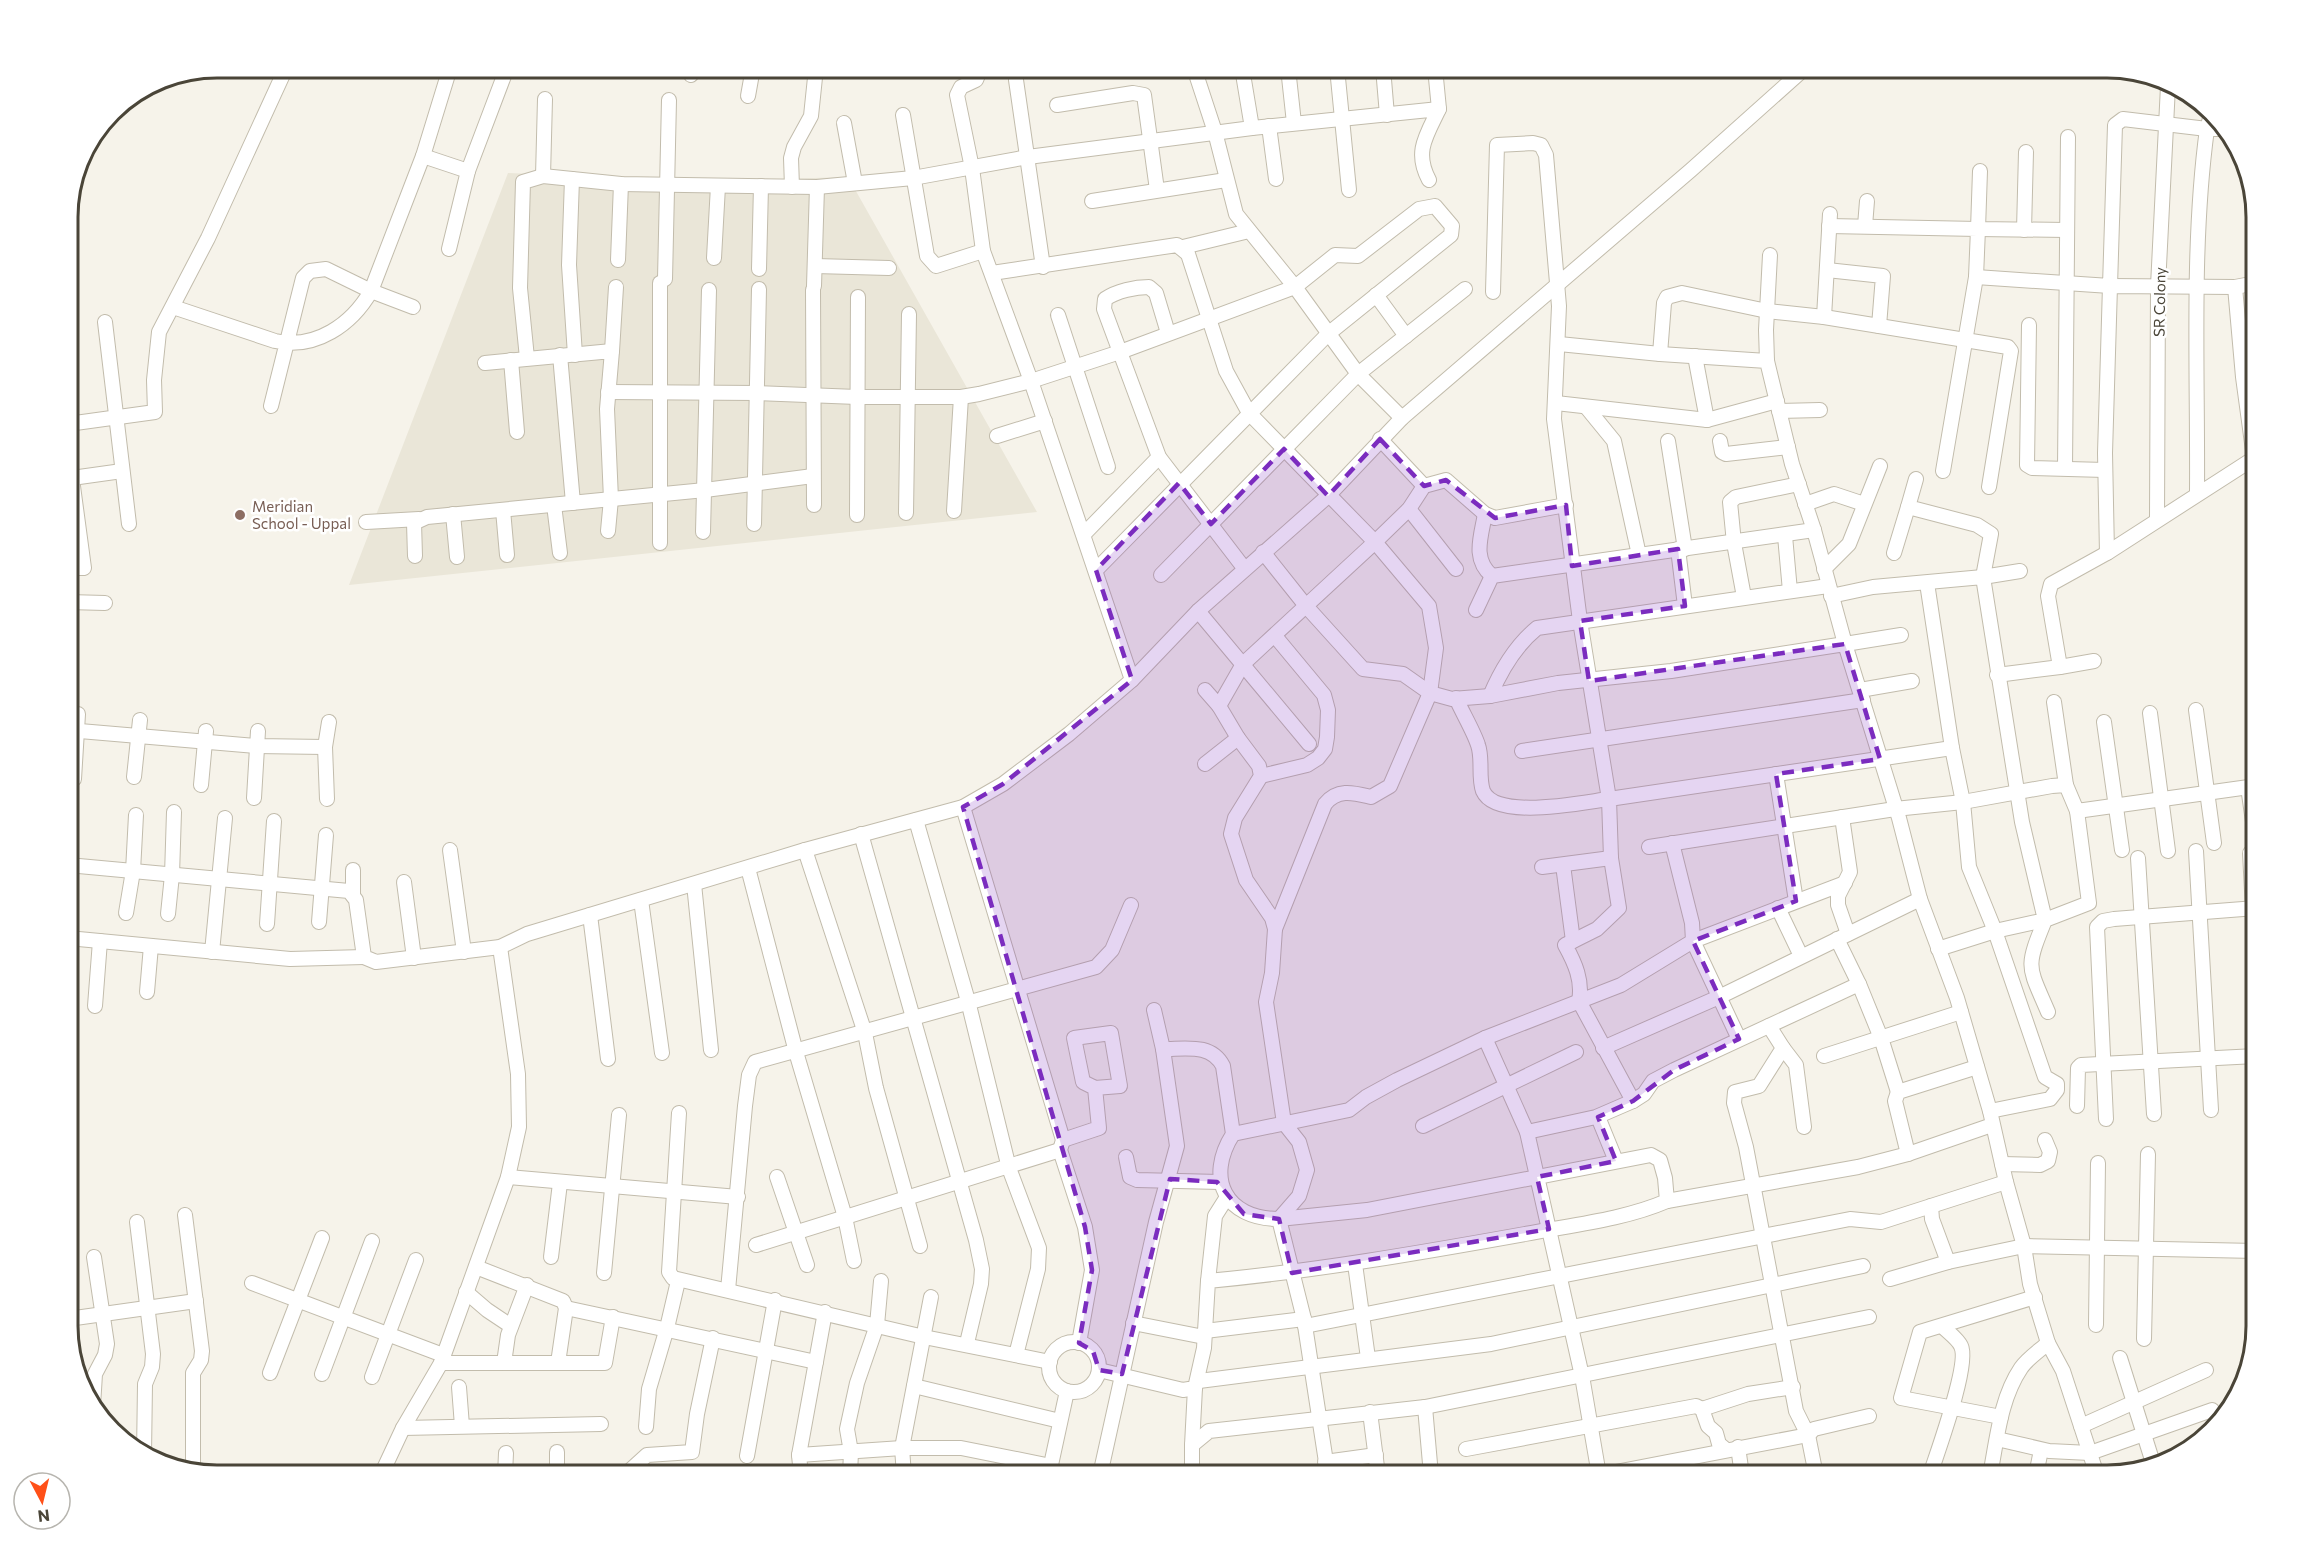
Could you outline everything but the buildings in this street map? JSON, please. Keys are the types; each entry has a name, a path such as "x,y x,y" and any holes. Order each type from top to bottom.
{"street":[{"path":"78,423 155,412 154,380 159,332 174,308 281,78"},
{"path":"174,308 286,343 301,342 345,325 371,291 423,156 447,78"},
{"path":"448,249 468,171 503,78"},
{"path":"748,96 751,78"},
{"path":"792,187 791,158 794,147 812,116 815,78"},
{"path":"977,78 961,87 957,95 972,168 983,251 1032,381 1132,680"},
{"path":"1197,78 1215,132 1236,214 1295,288 1358,374 1402,418"},
{"path":"1244,78 1251,128"},
{"path":"1289,78 1294,123"},
{"path":"1338,78 1344,117 1349,190"},
{"path":"1384,78 1387,115"},
{"path":"1430,180 1420,160 1424,142 1439,109 1440,78"},
{"path":"78,939 290,959 364,957 372,962 464,952 500,946 527,934 805,850 963,807 1003,784 1069,734 1132,680 1198,611 1328,496 1402,418 1794,78"},
{"path":"1016,80 1043,267"},
{"name":"SR Colony","path":"2157,519 2158,286 2167,92"},
{"path":"1057,105 1140,93 1146,100 1157,190"},
{"path":"543,176 545,99"},
{"path":"660,543 658,392 668,185 669,100"},
{"path":"527,358 520,288 521,192 523,182 543,176 621,184 817,187 913,178 1028,157 1215,132 1439,109"},
{"path":"903,115 927,256 931,263 943,265 983,251"},
{"path":"2107,553 2105,470 2115,125 2123,119 2164,126 2215,129"},
{"path":"2197,493 2198,287 2202,163 2209,122"},
{"path":"844,123 855,183"},
{"path":"1269,126 1276,179"},
{"path":"2065,468 2068,137"},
{"path":"1493,292 1497,145 1533,143 1545,149 1552,197 1558,344 1554,419 1572,566 1609,798 1611,858 1619,909 1597,928 1565,945 1578,972 1582,988 1579,1001 1633,1101"},
{"path":"2024,230 2026,152"},
{"path":"423,156 468,171"},
{"path":"1943,471 1976,277 1980,171"},
{"path":"572,178 569,265 575,355"},
{"path":"1092,201 1226,180"},
{"path":"618,260 621,184"},
{"path":"714,258 718,186"},
{"path":"759,269 761,186"},
{"path":"814,505 814,288 817,187"},
{"path":"1865,226 1867,201"},
{"path":"608,392 961,397 1032,381 1076,367 1295,288 1335,255 1358,256 1419,209 1435,206 1452,226 1451,235 1328,334 1179,483 1096,570"},
{"path":"1824,317 1829,220 1865,226 2067,230"},
{"path":"992,273 1043,267 1168,246 1183,247 1250,231"},
{"path":"1183,247 1188,254 1226,371 1249,413 1375,542 1429,606 1436,648 1430,693 1389,786 1371,797 1347,792 1337,794 1324,804 1275,929 1272,973 1266,1002 1284,1124 1299,1142 1307,1170 1299,1196 1279,1219"},
{"path":"1770,255 1767,361 1788,447 1920,899 1961,1012 1990,1111 2006,1182 2024,1246 2030,1284 2036,1297 2048,1343 2063,1371 2094,1465"},
{"path":"815,266 889,268"},
{"path":"271,405 298,288 310,271 327,269 371,291 413,307"},
{"path":"1827,270 1883,276 1879,326"},
{"path":"1976,277 2110,286 2235,287 2246,285"},
{"path":"608,531 611,499 608,392 616,287"},
{"path":"1168,333 1153,289 1139,287 1105,299 1104,309 1159,457 1244,568"},
{"path":"2235,287 2246,396"},
{"path":"754,524 757,484 759,289"},
{"path":"1161,575 1358,374 1465,289"},
{"path":"703,532 709,290"},
{"path":"1660,354 1664,303 1667,297 1675,294 1767,311 1824,317 1964,339 2010,350 1989,487"},
{"path":"1377,295 1406,336"},
{"path":"857,514 858,297"},
{"path":"906,513 909,314"},
{"path":"1058,315 1108,467"},
{"path":"105,322 129,524"},
{"path":"2029,325 2027,465 2032,468 2105,470"},
{"path":"1558,344 1767,361"},
{"path":"485,363 612,351"},
{"path":"560,356 573,503"},
{"path":"1695,356 1707,420"},
{"path":"511,360 517,432"},
{"path":"954,511 961,397"},
{"path":"1556,403 1707,420 1778,406 1820,410"},
{"path":"1587,408 1614,441 1639,555"},
{"path":"997,436 1045,421"},
{"path":"1380,439 1424,486"},
{"path":"1668,441 1682,549 1685,606"},
{"path":"1720,441 1722,452 1726,454 1788,447"},
{"path":"1084,534 1159,457"},
{"path":"2060,667 2048,589 2057,580 2107,553 2246,463"},
{"path":"1824,568 1849,544 1880,466"},
{"path":"78,476 122,471"},
{"path":"366,522 419,519 705,490 813,476"},
{"path":"1894,553 1916,479"},
{"path":"1219,706 1243,664 1409,509 1424,486 1446,480 1485,514 1495,518 1566,505"},
{"path":"1744,597 1734,543 1730,502 1736,497 1799,484"},
{"path":"1806,504 1834,494 1864,504"},
{"path":"554,505 560,553"},
{"path":"1908,507 1986,528 1991,534 1983,577 2022,822 2045,920 2030,964 2048,1012"},
{"path":"1409,509 1456,569"},
{"path":"503,510 507,555"},
{"path":"453,514 457,557"},
{"path":"1485,514 1478,553 1483,568 1492,576 1785,536 1814,530"},
{"path":"415,556 412,530 414,523 419,519"},
{"path":"78,522 84,568 78,568"},
{"path":"1785,536 1790,591"},
{"path":"1263,552 1306,606 1363,669 1403,674 1430,693 1456,698 1490,696 1558,683 1589,681 1901,635"},
{"path":"1490,696 1502,669 1537,628 1790,591 1830,591 1927,583 2020,571"},
{"path":"1476,610 1492,576"},
{"path":"1927,583 1952,748 1963,802 1970,867 1995,931 2045,1077 2054,1080 2057,1090 2050,1100 1990,1111"},
{"path":"78,602 105,603"},
{"path":"1198,611 1310,744"},
{"path":"1261,776 1307,765 1318,758 1324,749 1327,737 1328,710 1324,695 1275,636"},
{"path":"1997,675 2094,661"},
{"path":"1522,751 1599,741 1861,695 1912,681"},
{"path":"1205,690 1219,706 1238,738 1259,766 1261,776 1235,818 1231,834 1246,880 1272,918 1275,929"},
{"path":"1456,698 1478,743 1483,791 1489,799 1519,807 1536,808 1952,748"},
{"path":"1938,949 1995,931 2045,920 2088,903 2077,812 2066,785 2054,702"},
{"path":"2196,710 2214,843"},
{"path":"2150,713 2168,851"},
{"path":"134,777 140,720"},
{"path":"327,799 325,747 329,722"},
{"path":"2104,722 2122,850"},
{"path":"78,731 138,736 205,735 257,738 325,747"},
{"path":"201,785 205,735"},
{"path":"254,798 257,738"},
{"path":"1205,764 1238,738"},
{"path":"1776,774 1796,901"},
{"path":"1649,847 1784,825 1963,802 2066,785"},
{"path":"2077,812 2246,788"},
{"path":"963,807 1086,1227 1092,1270 1079,1343"},
{"path":"168,914 174,812"},
{"path":"126,913 133,871 136,815"},
{"path":"1842,817 1850,872 1838,896 1843,937 1881,1038 1898,1092 1895,1101 1908,1154"},
{"path":"212,952 225,818"},
{"path":"916,820 968,1001 1009,1168 1040,1256 1016,1355"},
{"path":"267,924 274,821"},
{"path":"861,834 961,1183 982,1269 968,1343"},
{"path":"319,922 326,835"},
{"path":"1672,843 1692,923 1693,941 1739,1038"},
{"path":"450,850 464,952"},
{"path":"805,850 865,1033 876,1088 920,1246"},
{"path":"2196,851 2211,1110"},
{"path":"1542,867 1611,858"},
{"path":"2138,858 2154,1114"},
{"path":"1563,865 1573,940"},
{"path":"78,867 322,888 349,891 353,894"},
{"path":"748,868 796,1052 845,1217 854,1262"},
{"path":"353,870 353,894 358,909 364,957"},
{"path":"404,882 414,958"},
{"path":"1233,1134 1349,1110 1365,1097 1397,1080 1485,1038 1621,985 1693,941 1845,883"},
{"path":"694,884 711,1050"},
{"path":"1603,1048 1719,997 1920,899"},
{"path":"641,900 662,1053"},
{"path":"728,1290 745,1106 752,1066 763,1059 865,1033 968,1001 1096,967 1112,950 1131,905"},
{"path":"1778,908 1801,956"},
{"path":"2106,1119 2097,927 2103,921 2141,916 2246,909"},
{"path":"590,915 608,1059"},
{"path":"95,1006 100,941"},
{"path":"147,992 151,946"},
{"path":"386,1465 403,1428 442,1359 508,1177 519,1127 518,1074 500,946"},
{"path":"1527,1132 1598,1117 1644,1094 1653,1082 1739,1038 1859,984"},
{"path":"1102,1465 1156,1222 1170,1180 1178,1141 1163,1049 1154,1010"},
{"path":"1824,1056 1961,1012"},
{"path":"1769,1026 1796,1065 1804,1127"},
{"path":"1111,1033 1120,1086 1095,1088 1083,1082 1074,1038 1111,1033"},
{"path":"1485,1038 1527,1132 1582,1376 1598,1465"},
{"path":"1783,1048 1759,1086 1741,1089 1733,1095 1796,1411 1808,1435 1814,1465"},
{"path":"1163,1049 1207,1049 1218,1058 1226,1078 1233,1134 1224,1148 1220,1182 1234,1208 1244,1214 1264,1219 1279,1219 1367,1210 1616,1161 1656,1157 1665,1178 1667,1202"},
{"path":"1423,1126 1576,1052"},
{"path":"2077,1106 2079,1066 2104,1062 2246,1056"},
{"path":"1898,1092 1977,1067"},
{"path":"756,1245 1009,1168 1099,1128 1095,1088"},
{"path":"679,1113 669,1272 678,1281 775,1300 924,1336 968,1343 1050,1362"},
{"path":"604,1273 619,1115"},
{"path":"1598,1117 1616,1161"},
{"path":"1208,1281 1355,1264 1594,1221 1667,1202 1858,1167 1908,1154 1992,1125"},
{"path":"2002,1164 2040,1165 2048,1161 2050,1152 2045,1140"},
{"path":"2144,1339 2148,1154"},
{"path":"1126,1157 1130,1177 1137,1180 1220,1182"},
{"path":"2096,1325 2098,1163"},
{"path":"508,1177 738,1197"},
{"path":"777,1177 807,1265"},
{"path":"1133,1323 1204,1334 1363,1314 1850,1219 1881,1222 2006,1182"},
{"path":"551,1257 560,1183"},
{"path":"1192,1465 1197,1384 1215,1216 1227,1197"},
{"path":"1931,1206 1932,1219 1948,1262"},
{"path":"185,1215 202,1356 193,1373 193,1463"},
{"path":"1279,1219 1304,1322 1326,1465"},
{"path":"137,1222 153,1354 152,1367 145,1384 144,1444"},
{"path":"270,1373 322,1238"},
{"path":"322,1374 372,1241"},
{"path":"1890,1280 1948,1262 2024,1246 2246,1251"},
{"path":"94,1257 107,1344 105,1355 95,1374 94,1390"},
{"path":"372,1377 416,1260"},
{"path":"1355,1264 1368,1358"},
{"path":"1099,1370 1183,1390 1197,1384 1368,1358 1438,1353 1863,1266"},
{"path":"476,1267 564,1301 566,1308 558,1364"},
{"path":"646,1426 649,1389 678,1281"},
{"path":"850,1465 847,1428 857,1383 877,1325 881,1281"},
{"path":"252,1283 388,1335 442,1359 504,1363 605,1363 614,1317"},
{"path":"504,1363 511,1326 527,1286"},
{"path":"466,1292 511,1326"},
{"path":"903,1465 902,1448 931,1297"},
{"path":"2001,1417 1901,1398 1920,1332 2036,1297"},
{"path":"78,1318 196,1300"},
{"path":"747,1456 775,1300"},
{"path":"566,1308 816,1362"},
{"path":"800,1465 799,1455 825,1312"},
{"path":"1192,1445 1209,1431 1318,1421 1370,1412 1425,1407 1869,1317"},
{"path":"1934,1465 1952,1409 1962,1348 1942,1326"},
{"path":"637,1465 647,1455 692,1452 697,1414 713,1338"},
{"path":"1079,1343 1093,1351 1099,1370 1097,1377 1088,1388 1067,1391 1051,1377 1050,1362 1061,1346 1079,1343"},
{"path":"1992,1465 2001,1417 2022,1366 2048,1343"},
{"path":"2120,1358 2151,1457"},
{"path":"2081,1426 2206,1370"},
{"path":"914,1386 1060,1422"},
{"path":"459,1387 462,1426"},
{"path":"1702,1409 1748,1394 1793,1387"},
{"path":"1051,1465 1067,1391"},
{"path":"1466,1449 1696,1406 1702,1409 1708,1426 1716,1433 1719,1444 1732,1448"},
{"path":"1425,1407 1430,1465"},
{"path":"1997,1439 2041,1449 2090,1453 2212,1410"},
{"path":"1370,1412 1377,1465"},
{"path":"1652,1465 1808,1435 1814,1429 1869,1416"},
{"path":"403,1428 602,1424"},
{"path":"799,1455 902,1448 961,1448 1027,1465"},
{"path":"1732,1448 1738,1465"},
{"path":"2038,1465 2041,1449"},
{"path":"556,1465 557,1452"},
{"path":"506,1453 506,1465"},
{"path":"1341,1465 1376,1455"}],"highlighted area":[{"path":"1380,439 1424,486 1446,480 1495,518 1566,505 1572,566 1678,549 1685,606 1580,621 1589,681 1845,644 1880,759 1776,774 1796,901 1693,941 1739,1039 1674,1070 1633,1101 1598,1117 1616,1161 1537,1177 1549,1229 1292,1273 1279,1219 1244,1214 1217,1182 1170,1179 1122,1374 1099,1370 1093,1351 1079,1343 1092,1270 1085,1227 963,807 1003,784 1132,680 1096,570 1179,483 1211,524 1284,449 1328,496"}],"shaded area":[{"path":"508,173 715,181 848,177 1037,512 349,585"}],"place":[{"name":"Meridian School - Uppal","path":"240,515"}]}
